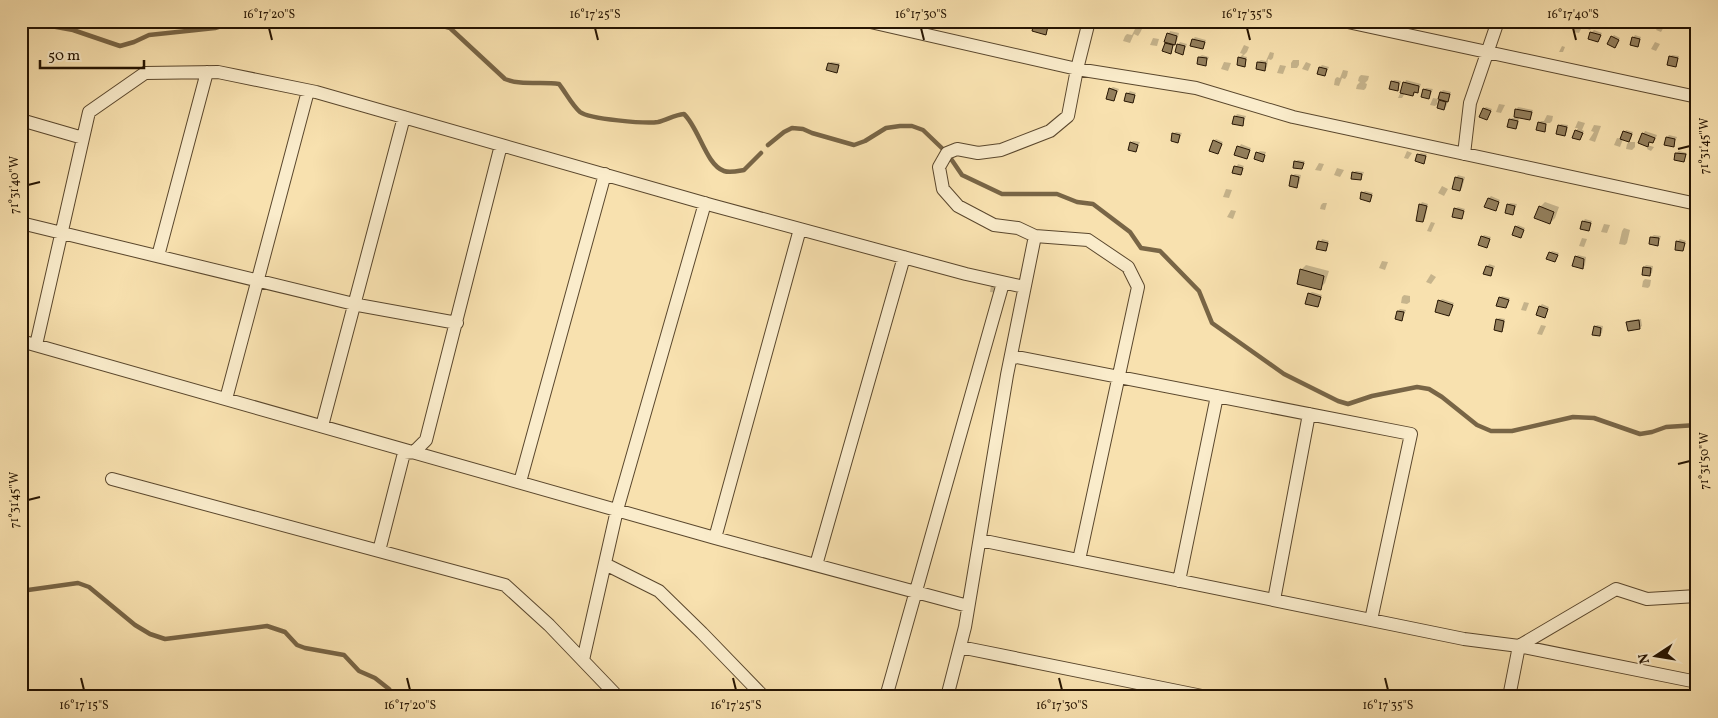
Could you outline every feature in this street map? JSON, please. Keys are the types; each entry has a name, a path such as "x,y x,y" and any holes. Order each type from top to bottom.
{"street":[{"path":"866,21 1077,69 1196,88 1293,117 1697,204"},
{"path":"1079,560 1138,287 1128,267 1088,240 1035,236 1018,228 994,225 958,206 943,189 939,167 947,153 957,149 978,153 1001,150 1050,131 1068,116 1089,21"},
{"path":"1343,21 1487,53 1696,93"},
{"path":"1464,154 1470,103 1498,21"},
{"path":"158,256 207,72"},
{"path":"36,345 89,112 145,73 218,72 308,91 705,203 1024,287"},
{"path":"226,399 308,91"},
{"path":"322,426 404,117"},
{"path":"21,120 83,138"},
{"path":"379,551 404,453 414,452 426,440 501,145"},
{"path":"520,482 605,174"},
{"path":"583,660 617,510 705,203"},
{"path":"21,222 354,304 457,323"},
{"path":"715,538 800,228"},
{"path":"948,697 968,606 1010,356 1035,236"},
{"path":"816,565 904,256"},
{"path":"886,697 1003,282"},
{"path":"21,341 715,538 968,606"},
{"path":"1010,356 1411,434 1371,620"},
{"path":"1179,581 1217,396"},
{"path":"1274,600 1309,414"},
{"path":"112,479 505,585 549,625 618,697"},
{"path":"980,540 1464,639 1519,646 1697,682"},
{"path":"605,564 659,591 764,697"},
{"path":"1509,697 1519,646 1616,589 1647,599 1697,596"},
{"path":"960,647 1207,697"}],"building":[{"path":"1034,23 1048,26 1046,35 1032,31"},
{"path":"1590,32 1601,35 1598,42 1588,39"},
{"path":"1167,33 1177,36 1175,45 1164,42"},
{"path":"1611,36 1619,40 1615,48 1607,44"},
{"path":"1632,37 1640,39 1638,47 1630,45"},
{"path":"1192,39 1205,42 1203,49 1190,46"},
{"path":"1165,43 1173,45 1171,54 1162,51"},
{"path":"1177,44 1185,46 1183,55 1175,52"},
{"path":"1669,56 1678,58 1676,67 1667,65"},
{"path":"1198,57 1207,58 1206,66 1197,64"},
{"path":"1238,57 1246,59 1245,67 1237,65"},
{"path":"1257,62 1266,63 1265,71 1256,69"},
{"path":"828,63 839,65 837,73 826,70"},
{"path":"1319,67 1327,69 1325,76 1317,74"},
{"path":"1391,81 1399,83 1398,91 1389,89"},
{"path":"1403,82 1419,86 1418,93 1414,92 1413,96 1400,93"},
{"path":"1109,88 1117,91 1114,101 1106,99"},
{"path":"1423,89 1431,91 1429,99 1421,97"},
{"path":"1440,92 1450,94 1448,102 1438,99"},
{"path":"1126,93 1135,95 1133,103 1124,101"},
{"path":"1439,100 1446,102 1444,110 1437,108"},
{"path":"1483,108 1491,111 1487,120 1479,117"},
{"path":"1515,109 1532,112 1530,120 1514,117"},
{"path":"1234,116 1244,118 1243,126 1232,124"},
{"path":"1509,119 1518,121 1516,129 1507,127"},
{"path":"1538,122 1546,124 1545,132 1536,130"},
{"path":"1558,125 1567,127 1565,136 1556,134"},
{"path":"1575,130 1583,133 1580,140 1572,138"},
{"path":"1623,131 1632,134 1629,142 1620,139"},
{"path":"1172,133 1180,135 1178,143 1171,141"},
{"path":"1642,133 1655,138 1653,143 1649,142 1648,147 1638,143"},
{"path":"1666,137 1675,139 1674,147 1664,145"},
{"path":"1213,140 1222,144 1218,154 1209,151"},
{"path":"1130,142 1138,145 1136,152 1128,150"},
{"path":"1237,146 1250,150 1247,159 1234,155"},
{"path":"1256,152 1265,155 1263,162 1254,159"},
{"path":"1675,153 1686,154 1684,162 1674,160"},
{"path":"1417,154 1426,156 1424,164 1415,161"},
{"path":"1294,161 1304,163 1302,169 1293,168"},
{"path":"1234,166 1243,168 1241,175 1232,173"},
{"path":"1352,172 1362,174 1361,180 1351,179"},
{"path":"1291,175 1299,177 1297,188 1289,186"},
{"path":"1455,177 1463,179 1460,191 1452,189"},
{"path":"1361,192 1372,195 1370,202 1360,199"},
{"path":"1488,198 1499,202 1496,211 1484,207"},
{"path":"1419,204 1427,206 1423,222 1416,221"},
{"path":"1507,204 1515,206 1513,215 1505,213"},
{"path":"1539,206 1554,212 1550,224 1534,218"},
{"path":"1454,208 1464,211 1462,219 1452,217"},
{"path":"1582,221 1591,223 1589,231 1580,229"},
{"path":"1515,226 1524,230 1521,238 1512,235"},
{"path":"1481,236 1490,239 1487,248 1478,245"},
{"path":"1650,237 1659,238 1658,246 1649,244"},
{"path":"1318,241 1328,243 1326,251 1316,249"},
{"path":"1676,241 1685,243 1683,251 1675,250"},
{"path":"1549,252 1558,255 1555,262 1546,259"},
{"path":"1575,256 1584,259 1583,269 1572,266"},
{"path":"1486,266 1493,268 1491,276 1483,274"},
{"path":"1643,267 1651,268 1650,276 1642,275"},
{"path":"1300,269 1324,276 1321,290 1297,284"},
{"path":"1308,293 1321,297 1318,307 1305,304"},
{"path":"1499,297 1509,300 1506,308 1496,306"},
{"path":"1438,300 1453,305 1449,316 1435,312"},
{"path":"1539,306 1548,309 1545,318 1536,315"},
{"path":"1397,311 1404,312 1402,321 1395,319"},
{"path":"1496,319 1504,321 1502,332 1494,330"},
{"path":"1639,320 1640,329 1628,331 1626,322"},
{"path":"1594,326 1601,328 1600,336 1592,335"}],"waterway":[{"path":"23,21 73,30 120,46 149,35 215,28 237,21"},
{"path":"276,21 295,21"},
{"path":"370,21 396,26 436,24 450,28 505,79 525,83 559,84 577,109 585,115 630,122 658,122 684,114 694,128 712,162 724,171 744,170 761,153"},
{"path":"768,145 792,128 803,129 854,145 865,141 886,128 912,126 923,130 947,153 962,175 1002,194 1057,194 1077,202 1093,204 1130,232 1141,248 1160,251 1199,291 1212,323 1284,374 1338,401 1348,404 1372,396 1417,387 1429,389 1477,425 1491,431 1512,431 1573,417 1594,418 1640,434 1666,427 1697,425"},
{"path":"21,587 28,590 78,583 89,587 135,625 150,634 165,639 267,626 285,632 297,645 344,655 359,671 375,678 389,689 395,697"}]}
